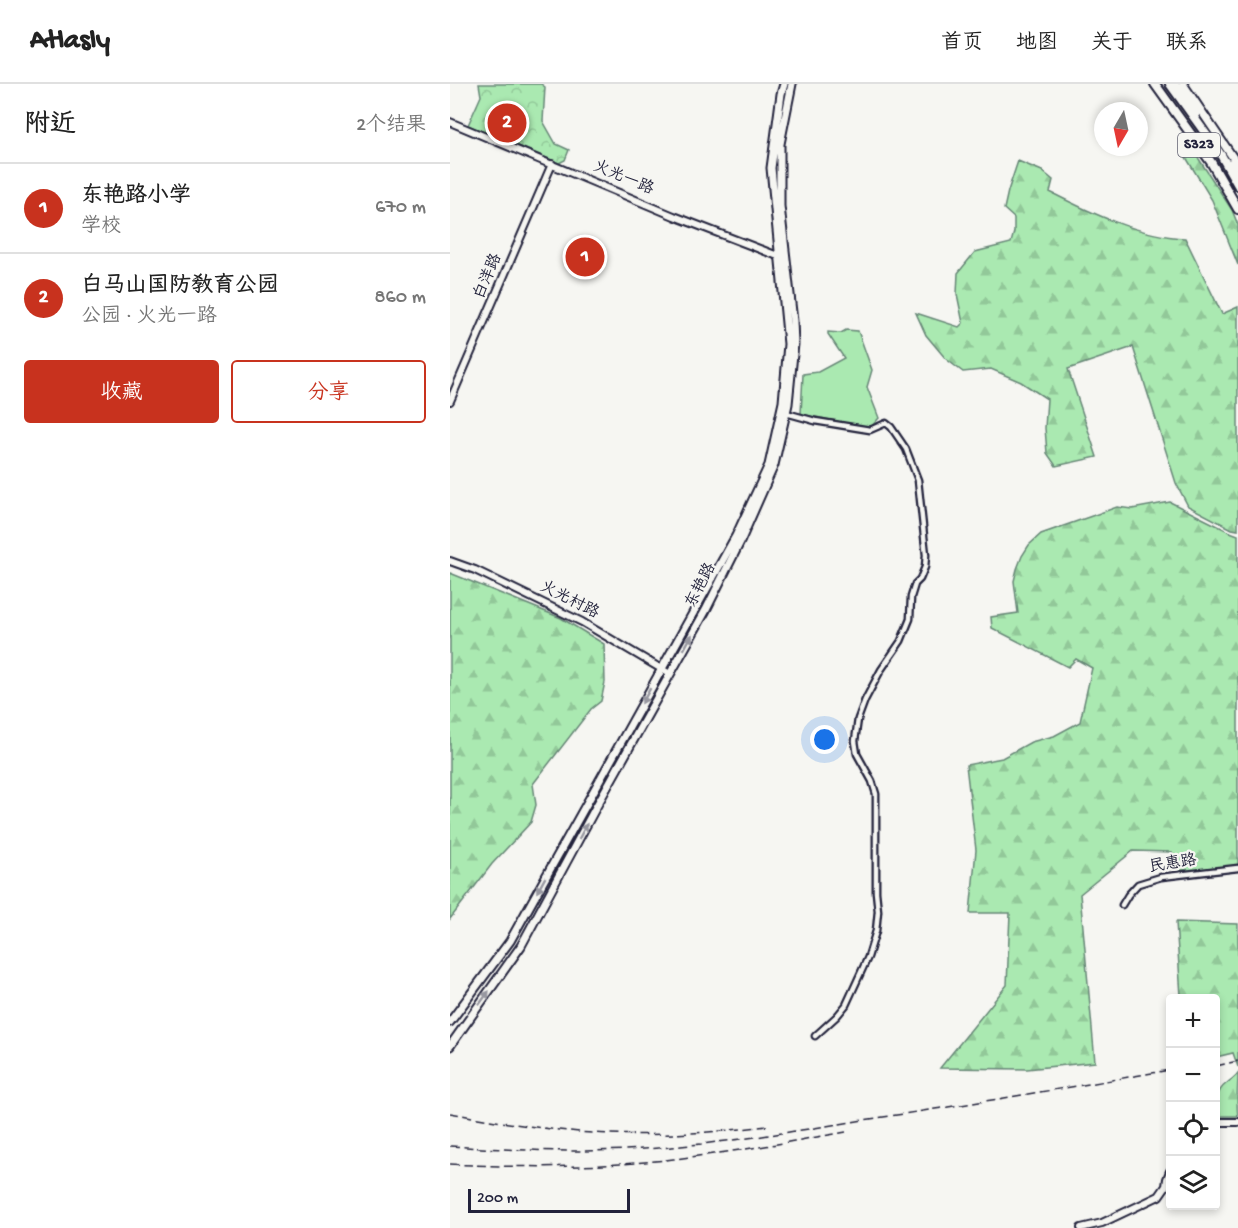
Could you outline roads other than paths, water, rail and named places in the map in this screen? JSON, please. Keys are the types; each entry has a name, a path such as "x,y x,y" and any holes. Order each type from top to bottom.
{"main road":[{"name":"东艳路","path":"450,1046 521,946 705,610 774,465 788,404 794,344 771,168 784,84"},
{"name":"东艳路","path":"450,1022 510,941 736,536 769,465 783,402 788,344 780,206 780,144 792,84"},
{"name":"S323","path":"1155,84 1211,162 1238,209"},
{"path":"1170,84 1221,155 1238,185"},
{"name":"S323","path":"1175,84 1238,177"},
{"name":"S323","path":"1183,84 1238,165"}],"street":[{"name":"火光一路","path":"450,122 674,216 783,258"},
{"name":"白洋路","path":"450,401 552,164"},
{"path":"786,412 815,421 870,430 886,423 891,427 906,449 918,480 926,555 925,567 915,584 911,597 910,619 901,641 881,670 865,700 858,719 855,741 857,754 872,781 876,794 878,911 876,931 868,957 846,1005 837,1017 815,1036"},
{"name":"火光村路","path":"450,561 475,570 582,622 670,674"},
{"name":"民惠路","path":"1122,905 1138,884 1161,877 1238,868"},
{"path":"1220,1122 1238,1122"},
{"path":"1081,1228 1102,1223 1159,1196 1166,1186"}],"railway":[{"path":"1220,1065 1238,1061"},
{"path":"450,1146 595,1151 705,1144 1166,1071"},
{"path":"450,1113 539,1127 618,1134 693,1133 767,1126"},
{"path":"450,1164 556,1167 648,1162 733,1151 846,1132"}],"place":[{"name":"白马山国防教育公园","path":"507,123"},
{"name":"东艳路小学","path":"585,257"}]}
